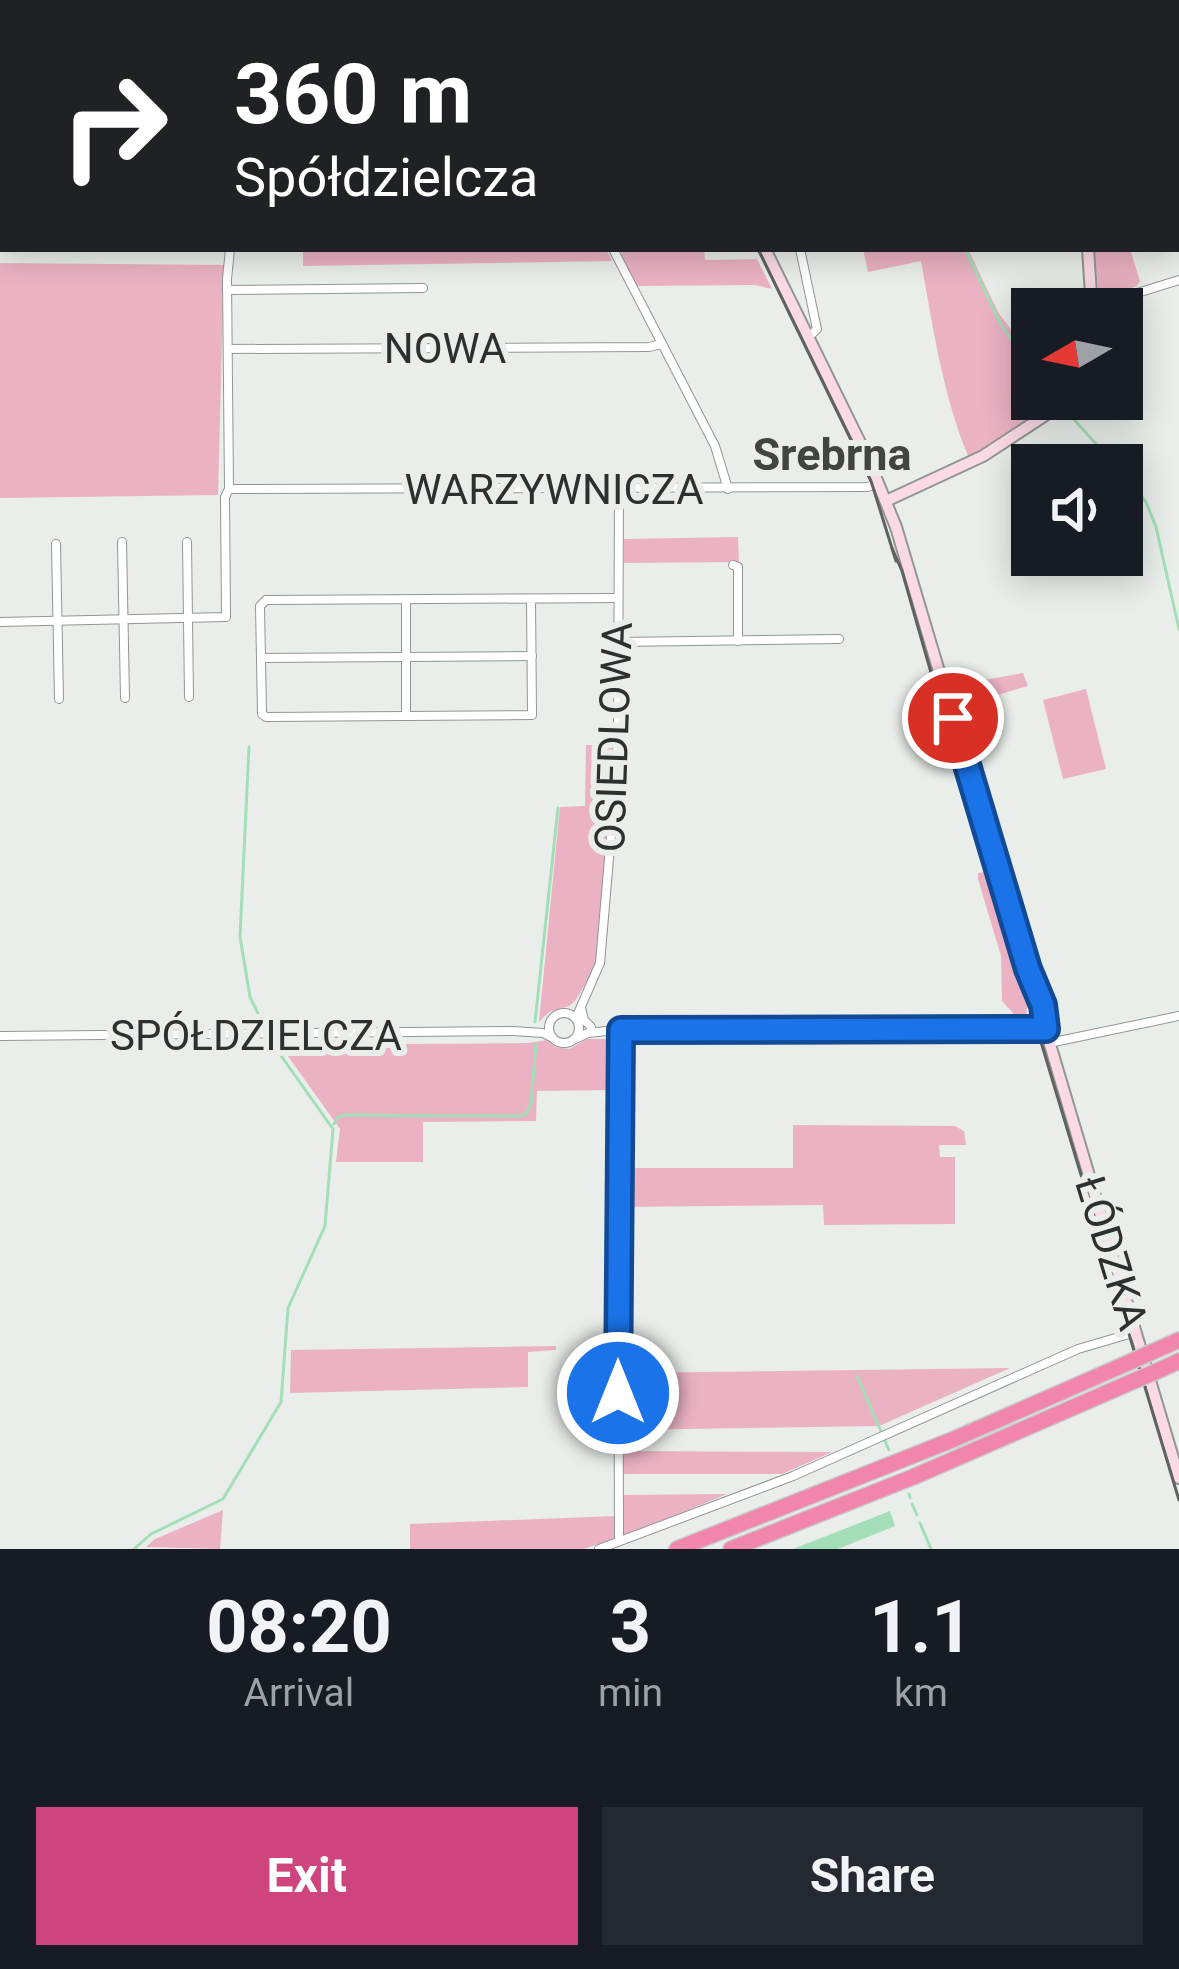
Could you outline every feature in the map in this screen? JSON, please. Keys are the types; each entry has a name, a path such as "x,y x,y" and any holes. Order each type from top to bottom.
{"highway":[{"path":"676,1549 857,1479 1179,1340"},
{"path":"731,1549 913,1477 1179,1361"}],"main road":[{"name":"ŁÓDZKA","path":"766,252 879,484 904,551 1028,969 1043,1005 1049,1043 1179,1478"},
{"path":"1088,252 1091,288"},
{"path":"886,501 983,456 1038,420"}],"street":[{"path":"0,622 226,617 230,252"},
{"path":"615,252 715,446 728,489"},
{"path":"801,252 817,329 809,337"},
{"path":"1143,292 1179,280"},
{"path":"227,290 423,288"},
{"name":"NOWA","path":"228,349 662,344"},
{"name":"WARZYWNICZA","path":"229,489 728,489 879,484"},
{"name":"OSIEDLOWA","path":"577,1020 600,963 614,801 619,488"},
{"path":"122,542 125,698"},
{"path":"187,542 189,697"},
{"path":"56,544 59,699"},
{"path":"733,565 738,567 738,641"},
{"path":"532,598 532,715 264,716 261,603 266,600 406,600 532,598 618,598"},
{"path":"406,600 406,716"},
{"path":"618,642 839,639"},
{"path":"262,658 532,656"},
{"path":"513,1031 543,1026 573,1008 592,983"},
{"path":"581,1007 591,1027"},
{"path":"558,1015 591,1027 618,1030"},
{"path":"553,1038 549,1026 558,1015"},
{"path":"1049,1043 1179,1016"},
{"path":"575,1039 577,1020"},
{"path":"513,1031 543,1033 563,1043 588,1033 618,1030 1046,1029"},
{"path":"618,1030 620,1541"},
{"name":"SPÓŁDZIELCZA","path":"0,1036 513,1031"},
{"path":"599,1549 793,1476 1078,1349 1136,1332"}],"shaded area":[{"path":"303,252 608,252 612,261 303,266"},
{"path":"620,252 704,252 705,260 757,259 772,289 755,285 637,286"},
{"path":"864,252 969,252 1011,330 1011,420 1026,420 969,458 946,386 921,261 868,272"},
{"path":"1094,252 1131,252 1140,281 1137,286 1098,288"},
{"path":"0,263 224,265 218,495 0,498"},
{"path":"738,537 739,562 624,563 624,539"},
{"path":"1023,673 1028,686 973,702 967,683"},
{"path":"1086,689 1106,769 1063,779 1043,700"},
{"path":"586,745 613,745 596,967 575,1001 539,1022 560,807 585,806"},
{"path":"955,760 1030,1007 1022,1023 1002,1001 1001,956 978,879 978,873 984,872"},
{"path":"586,1039 613,1039 612,1090 537,1091 536,1121 423,1122 423,1162 336,1162 340,1129 280,1045 547,1040 555,1047 570,1049"},
{"path":"793,1125 955,1126 964,1131 966,1145 939,1145 940,1157 955,1157 955,1224 824,1225 823,1205 623,1207 623,1168 793,1168"},
{"path":"556,1346 556,1350 528,1352 528,1387 290,1393 291,1350"},
{"path":"1010,1368 879,1426 623,1430 626,1373"},
{"path":"623,1451 832,1452 782,1474 621,1474"},
{"path":"727,1494 623,1537 622,1495"},
{"path":"223,1510 220,1549 146,1547 155,1539"},
{"path":"890,1511 895,1526 838,1549 793,1549"},
{"path":"616,1516 617,1537 584,1549 410,1549 410,1524"}],"waterway":[{"path":"966,252 1011,339"},
{"path":"1074,420 1096,444"},
{"path":"1143,498 1156,527 1179,629"},
{"path":"249,747 240,937 250,997 264,1026"},
{"path":"535,1022 558,808"},
{"path":"334,1124 346,1115 526,1114 536,1044"},
{"path":"134,1549 151,1534 223,1499 281,1402 288,1308 325,1226 333,1129 277,1050"},
{"path":"857,1376 881,1431"},
{"path":"885,1441 889,1450"},
{"path":"909,1494 910,1498"},
{"path":"912,1504 917,1515"},
{"path":"920,1523 931,1549"}],"tram line":[{"path":"759,252 871,481 896,561"},
{"path":"892,548 1179,1500"}],"district":[{"name":"Srebrna","path":"832,454"}],"route":[{"path":"618,1393 621,1030 1046,1029 1046,1015 953,718"}]}
